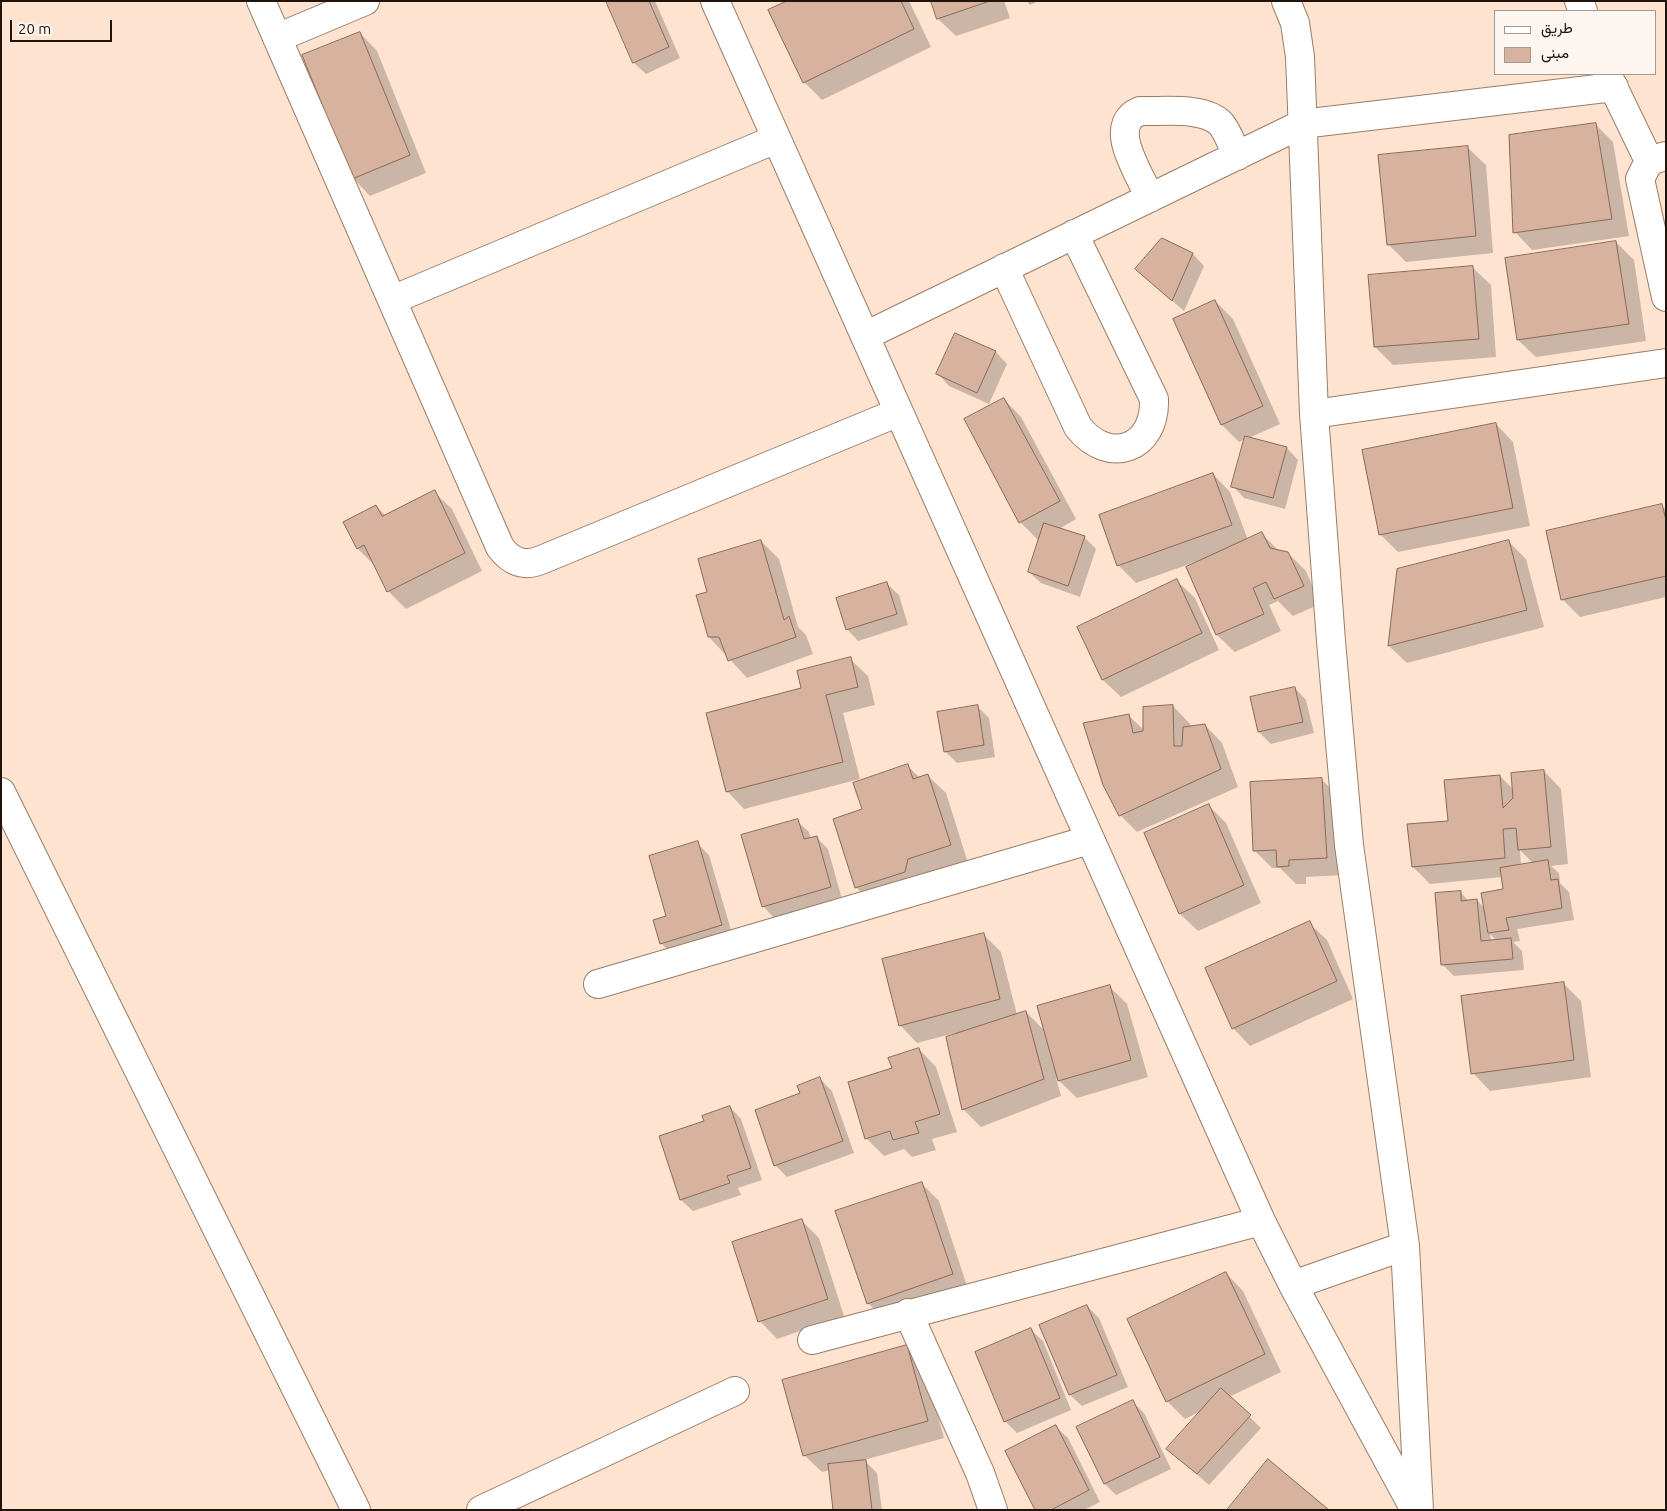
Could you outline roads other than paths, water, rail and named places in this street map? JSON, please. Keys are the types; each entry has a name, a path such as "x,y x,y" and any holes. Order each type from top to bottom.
{"street":[{"path":"261,1 500,547 513,561 523,563 541,560 899,412"},
{"path":"277,38 365,1"},
{"path":"715,1 1261,1221 1293,1285 1415,1510"},
{"path":"1286,1 1295,22 1300,57 1314,414 1349,845 1405,1246 1419,1510"},
{"path":"865,336 1302,124 1610,80 1658,159 1640,179 1666,297"},
{"path":"1150,198 1123,133 1127,119 1132,114 1140,111 1195,112 1213,117 1224,128 1237,156"},
{"path":"392,300 776,139"},
{"path":"1004,268 1078,427 1087,438 1100,446 1114,449 1128,447 1141,439 1150,428 1155,414 1154,399 1074,234"},
{"path":"1314,414 1666,363"},
{"path":"1,792 356,1510"},
{"path":"598,984 1089,840"},
{"path":"812,1340 908,1313 1261,1221"},
{"path":"1293,1285 1405,1246"},
{"path":"908,1313 980,1473 993,1510"},
{"path":"481,1510 735,1391"}]}
